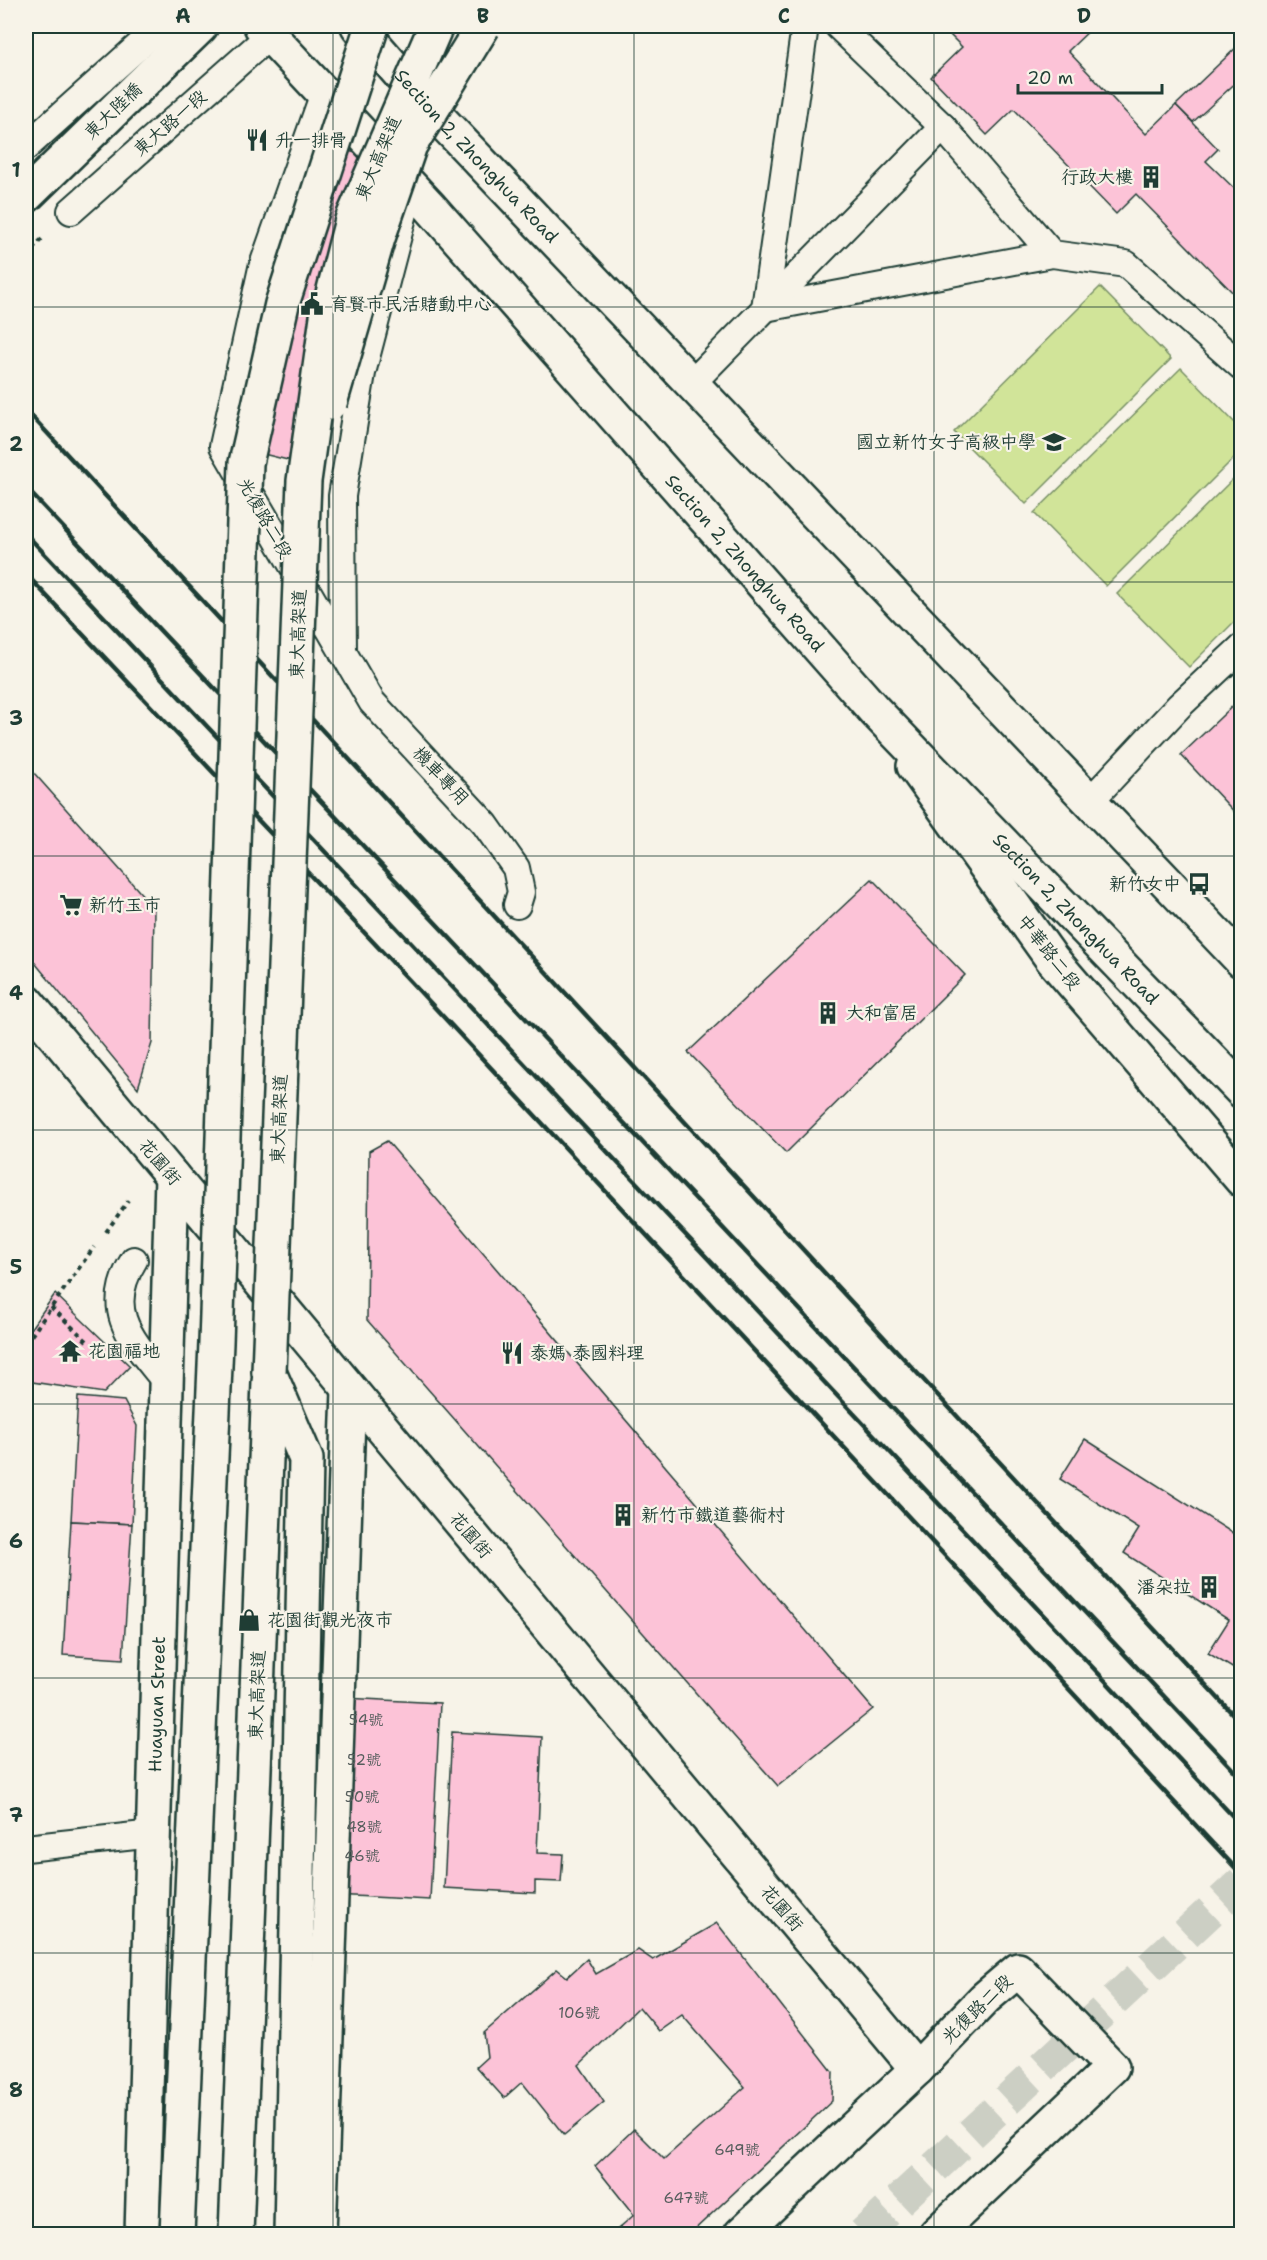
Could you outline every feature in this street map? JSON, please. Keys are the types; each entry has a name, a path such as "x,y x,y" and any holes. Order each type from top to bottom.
{"street":[{"name":"東大陸橋","path":"26,196 201,26"},
{"name":"Section 2, Zhonghua Road","path":"358,26 433,112 1242,961"},
{"path":"177,2235 216,1343 246,463 282,304 372,26"},
{"name":"東大高架道","path":"236,2235 304,481 327,317 352,220 436,26"},
{"path":"304,481 345,359 378,238 410,146 483,26"},
{"path":"411,186 433,112 476,50 497,26"},
{"name":"Section 2, Zhonghua Road","path":"265,30 411,186 875,711 1242,1091"},
{"name":"中華路二段","path":"875,711 1052,959 1242,1179"},
{"name":"花園街","path":"26,1001 916,2069"},
{"name":"Huayuan Street","path":"142,2235 166,1382 165,1168"},
{"path":"269,1372 306,1459 291,2235"},
{"path":"319,2235 350,1390"},
{"name":"光復路二段","path":"741,2235 916,2069 984,1998 1018,1970 1112,2067 936,2235"}],"lane":[{"path":"26,147 160,26"},
{"path":"422,26 433,112"},
{"path":"765,308 805,26"},
{"path":"838,26 943,128 1052,254"},
{"name":"東大路一段","path":"71,211 265,30"},
{"name":"光復路二段","path":"324,93 262,268 223,446 343,654"},
{"path":"692,383 943,128"},
{"path":"343,654 342,496 362,373 411,186"},
{"path":"765,308 1052,254 1126,264 1240,363"},
{"path":"1090,801 1179,706 1242,647"},
{"name":"機車專用","path":"343,654 372,702 485,824 516,868 521,892 517,905"},
{"path":"134,1260 121,1287 120,1312 126,1333 166,1382"},
{"path":"26,1848 153,1834"}],"path":[{"path":"105,1233 165,1168"},
{"path":"26,1343 98,1242"},
{"path":"51,1307 92,1345"}],"green space":[{"path":"1100,287 1171,359 1026,504 954,432"},
{"path":"1181,368 1241,429 1241,451 1106,586 1034,513"},
{"path":"1241,471 1241,615 1189,667 1117,594"}],"building":[{"name":"行政大樓","path":"941,26 1094,26 1068,51 1146,134 1176,105 1218,149 1206,161 1242,196 1242,302 1136,194 1116,214 1014,109 987,135 931,77 962,47"},
{"path":"1242,42 1242,77 1193,122 1176,105"},
{"name":"育賢市民活賭動中心","path":"324,145 372,157 300,463 251,451"},
{"path":"1242,697 1242,820 1181,755"},
{"path":"26,764 154,908 152,1043 138,1088 26,952"},
{"name":"大和富居","path":"872,879 965,975 786,1153 688,1052"},
{"name":"新竹市鐵道藝術村","path":"387,1141 873,1709 778,1786 367,1320 369,1151"},
{"name":"花園福地","path":"55,1294 130,1366 104,1393 26,1381 26,1335"},
{"path":"78,1397 124,1401 137,1426 132,1524 71,1521"},
{"name":"潘朵拉","path":"1085,1439 1242,1539 1242,1674 1208,1653 1229,1620 1124,1553 1139,1529 1060,1479"},
{"path":"71,1521 132,1524 123,1659 63,1655"},
{"path":"345,1698 440,1703 430,1900 334,1895"},
{"path":"452,1732 542,1737 537,1853 563,1854 561,1882 535,1881 535,1893 444,1888"},
{"path":"717,1923 833,2072 832,2101 690,2234 612,2234 634,2215 595,2166 634,2129 664,2159 745,2087 682,2015 659,2031 639,2007 579,2065 604,2102 564,2135 522,2082 504,2098 476,2067 487,2057 484,2033 557,1969 567,1977 587,1959 596,1974 638,1950 653,1960"}],"tunnel":[{"path":"863,2234 1242,1882"}],"railway":[{"path":"26,410 1242,1724"},
{"path":"26,488 1242,1779"},
{"path":"26,534 1242,1826"},
{"path":"26,574 411,982 1242,1875"}],"place":[{"name":"升一排骨","path":"257,140"},
{"name":"行政大樓","path":"1151,177"},
{"name":"育賢市民活賭動中心","path":"312,304"},
{"name":"國立新竹女子高級中學","path":"1054,442"},
{"name":"新竹女中","path":"1199,884"},
{"name":"新竹玉市","path":"71,905"},
{"name":"大和富居","path":"828,1013"},
{"name":"花園福地","path":"70,1351"},
{"name":"泰媽 泰國料理","path":"512,1353"},
{"name":"新竹市鐵道藝術村","path":"623,1515"},
{"name":"潘朵拉","path":"1209,1587"},
{"name":"花園街觀光夜市","path":"249,1620"}]}
